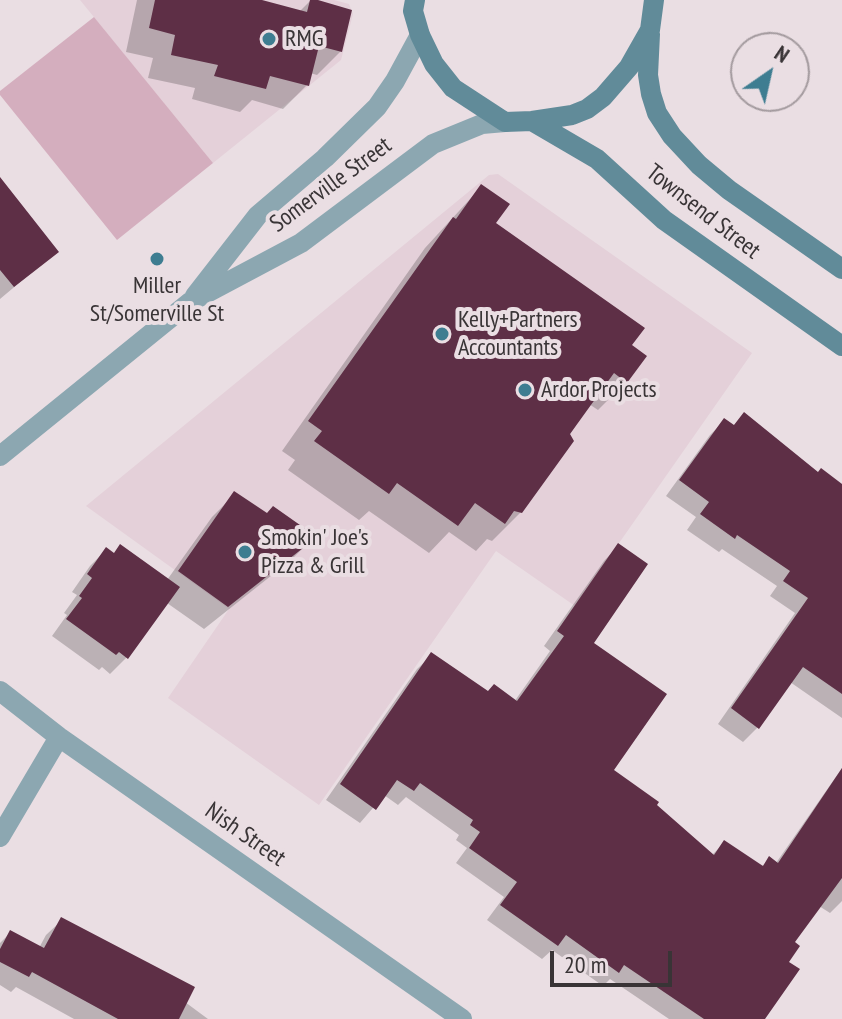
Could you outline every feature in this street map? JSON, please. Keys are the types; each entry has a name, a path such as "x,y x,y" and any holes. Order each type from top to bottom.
{"main road":[{"name":"Townsend Street","path":"654,0 648,75 657,113 672,136 699,165 729,190 842,269"},
{"path":"411,4 420,35 434,64 453,88 505,122 572,115 587,109 603,97 629,67 650,30"},
{"name":"Townsend Street","path":"532,121 597,159 664,220 842,346"}],"street":[{"name":"Somerville Street","path":"190,302 258,215 325,158 377,107 420,35"},
{"name":"Somerville Street","path":"0,456 190,302 301,243 433,144 482,124 505,122"},
{"name":"Nish Street","path":"0,691 59,737 462,1019"},
{"path":"0,837 59,737"}],"shaded area":[{"path":"80,0 334,0 349,4 353,14 341,60 213,163"},
{"path":"94,17 213,163 117,240 0,95 0,91"},
{"path":"498,174 752,353 575,606 496,551 319,805 168,698 229,609 86,506 489,175"}],"building":[{"path":"155,0 262,0 307,12 310,0 318,0 352,10 342,52 319,46 309,86 270,76 266,89 214,76 218,65 171,55 175,35 149,28"},
{"path":"0,177 59,252 14,287 0,270"},
{"path":"481,184 510,204 496,223 645,328 632,345 647,356 627,383 614,373 570,434 574,441 522,513 514,511 505,524 475,503 458,526 397,483 389,494 314,441 322,431 308,421 453,217 456,219"},
{"path":"744,412 818,472 821,468 842,484 842,694 803,667 759,729 731,708 808,598 783,581 790,571 700,514 709,502 679,480 724,418 734,425"},
{"name":"Smokin' Joe's Pizza & Grill","path":"234,491 267,513 273,506 317,537 228,607 178,571"},
{"path":"618,543 648,564 594,643 667,694 614,770 659,802 657,805 714,855 724,840 763,866 769,856 778,863 842,768 842,878 795,942 800,946 789,962 800,969 765,1019 704,1019 624,965 619,973 566,935 558,946 500,905 517,882 469,848 480,832 470,825 473,820 420,783 414,791 397,780 376,810 340,784 431,652 488,691 494,684 517,701 564,636 557,631"},
{"path":"120,544 180,587 128,659 119,652 116,655 66,619 82,598 79,596 92,578 87,574 106,547 114,553"},
{"path":"61,917 195,987 179,1019 118,1019 32,972 29,977 0,962 0,949 10,930 44,948"}],"place":[{"name":"RMG","path":"269,39"},
{"name":"Miller St/Somerville St","path":"157,259"},
{"name":"Kelly+Partners Accountants","path":"442,334"},
{"name":"Ardor Projects","path":"525,390"},
{"name":"Smokin' Joe's Pizza & Grill","path":"245,552"}]}
